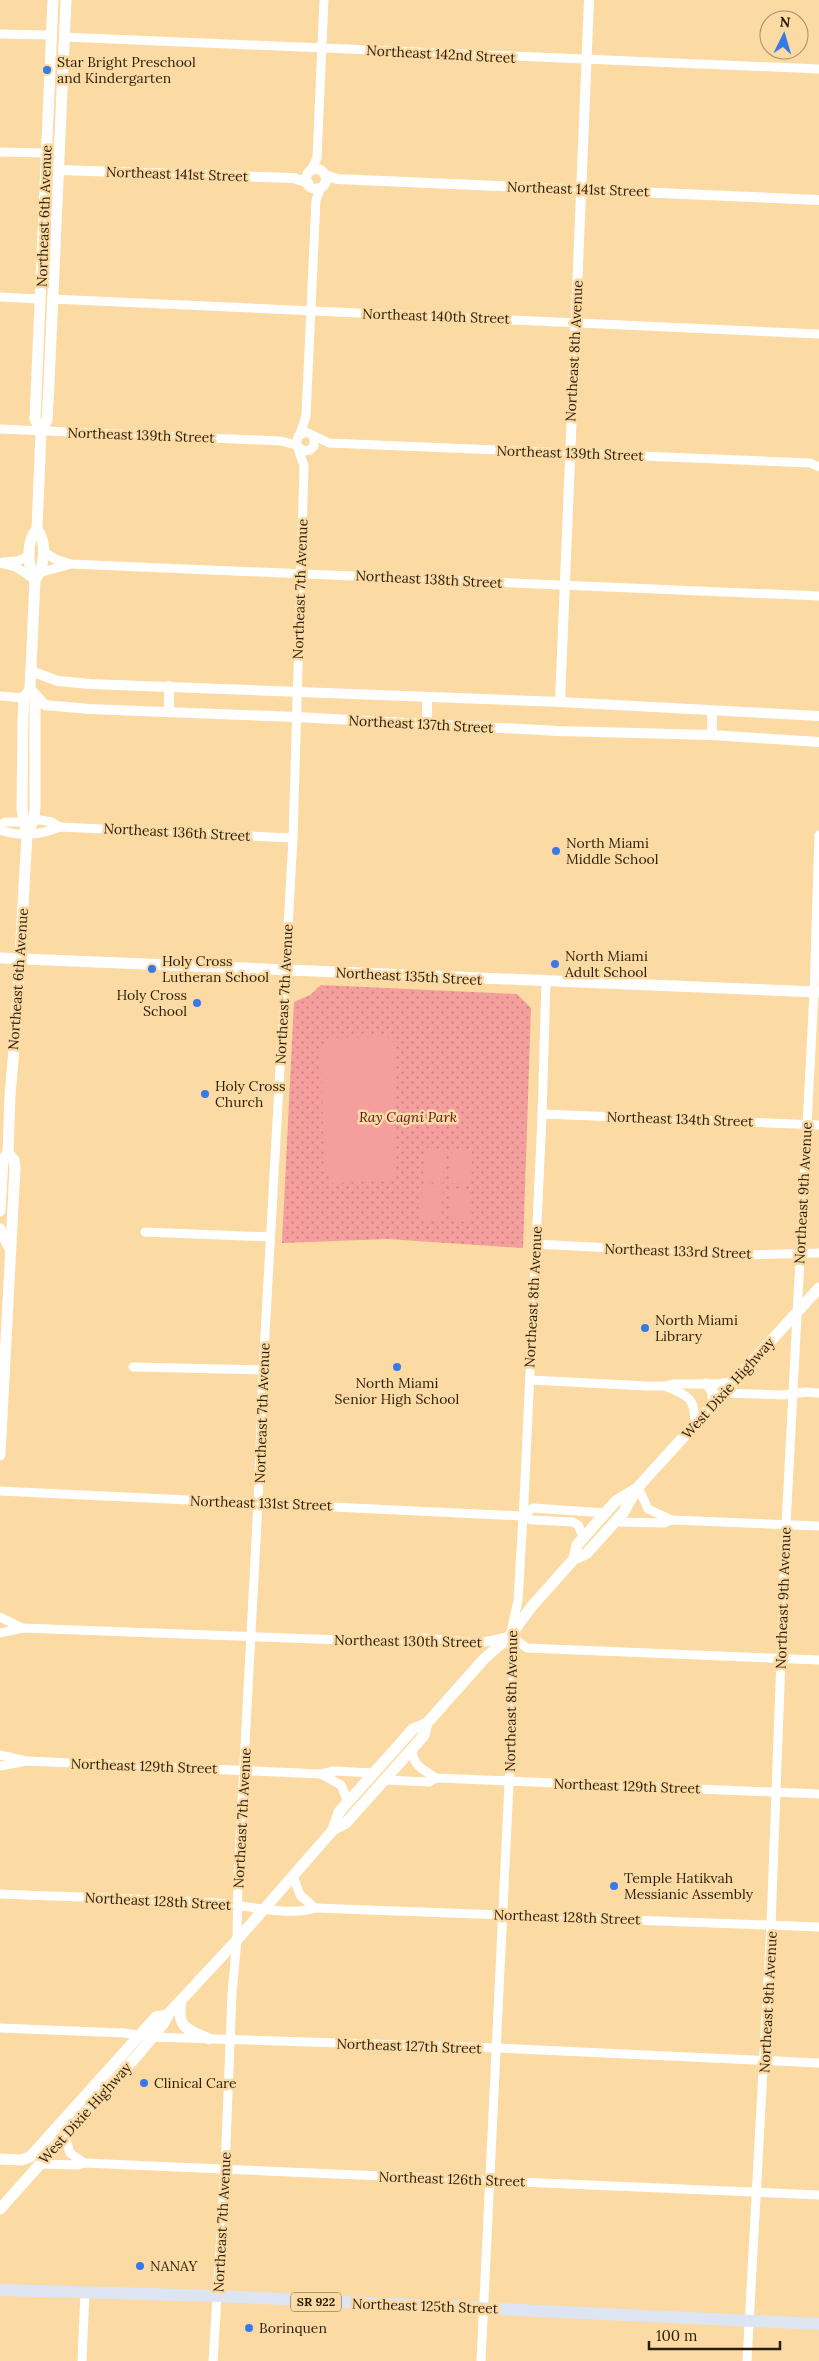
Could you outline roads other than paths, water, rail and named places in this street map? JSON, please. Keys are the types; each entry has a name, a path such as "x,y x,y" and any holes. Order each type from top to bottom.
{"main road":[{"name":"Northeast 6th Avenue","path":"42,431 35,419 53,0"},
{"path":"60,0 59,24 64,37"},
{"name":"Northeast 6th Avenue","path":"0,1454 15,1161 8,1153 5,1095 20,959 29,820 35,700 27,693 31,671 38,576 43,551 43,538 37,529 42,431 46,420 60,170 66,0"},
{"path":"46,153 50,156 52,171 48,270 53,294"},
{"name":"Northeast 6th Avenue","path":"37,529 31,536 29,570 38,576"},
{"name":"Northeast 135th Street","path":"0,958 817,992"},
{"name":"Northeast 6th Avenue","path":"0,1211 3,1160 8,1153"},
{"path":"0,1229 11,1251"},
{"name":"West Dixie Highway","path":"333,1830 338,1812 413,1729 426,1723 484,1660 510,1636 532,1606 574,1559 586,1554 623,1513 638,1487 819,1288"},
{"path":"706,1384 712,1391 713,1400 711,1408"},
{"name":"West Dixie Highway","path":"574,1559 577,1545 616,1502 638,1487"},
{"name":"West Dixie Highway","path":"0,2209 152,2037 168,2015 237,1940 333,1830 346,1824 424,1736 426,1723"},
{"path":"181,2001 179,2014 183,2025 190,2031 209,2039"},
{"name":"West Dixie Highway","path":"0,2159 28,2159 156,2017 168,2015"},
{"name":"Northeast 125th Street","path":"0,2290 218,2296 819,2324"}],"street":[{"path":"313,441 304,451 298,441 306,416 324,0"},
{"name":"Northeast 8th Avenue","path":"560,702 589,0"},
{"path":"0,34 52,35"},
{"name":"Northeast 142nd Street","path":"64,37 819,69"},
{"path":"0,152 46,153"},
{"name":"Northeast 141st Street","path":"60,170 819,200"},
{"name":"Northeast 140th Street","path":"53,294 312,311 819,334"},
{"path":"0,297 40,299"},
{"path":"306,416 313,441"},
{"name":"Northeast 139th Street","path":"0,429 298,441"},
{"path":"298,441 306,432 313,441"},
{"name":"Northeast 7th Avenue","path":"213,2361 225,2169 232,1993 237,1940 263,1370 293,838 304,466 298,441"},
{"name":"Northeast 139th Street","path":"313,441 816,464"},
{"name":"Northeast 7th Avenue","path":"304,466 313,441"},
{"name":"Northeast 138th Street","path":"43,551 55,560 71,564 819,596"},
{"path":"0,562 17,561 30,556"},
{"path":"0,562 38,576 71,564"},
{"name":"Northeast 137th Street","path":"31,671 58,681 427,698 560,702 712,712 819,716"},
{"path":"168,712 169,686"},
{"path":"0,696 27,693"},
{"name":"Northeast 137th Street","path":"27,693 45,705 89,709 296,716 558,732 712,736 819,742"},
{"path":"426,724 427,698"},
{"path":"712,712 712,736"},
{"name":"Northeast 136th Street","path":"0,826 5,822 29,820 52,822 60,827"},
{"name":"Northeast 136th Street","path":"0,830 27,835 50,831 60,827 293,838"},
{"name":"Northeast 9th Avenue","path":"747,2361 765,2060 786,1525 799,1252 806,1124 817,992 819,835"},
{"name":"Northeast 8th Avenue","path":"481,2361 510,1781 514,1665 510,1636 518,1601 530,1380 546,982"},
{"name":"Northeast 134th Street","path":"542,1114 819,1125"},
{"path":"145,1232 270,1237"},
{"name":"Northeast 133rd Street","path":"536,1244 741,1255 799,1252 819,1253"},
{"path":"133,1367 263,1370"},
{"path":"530,1380 664,1386 734,1381"},
{"path":"664,1386 681,1392 690,1400 694,1410 694,1426"},
{"path":"724,1392 819,1393"},
{"path":"638,1487 648,1509 672,1520 819,1526"},
{"name":"Northeast 131st Street","path":"0,1491 522,1516 532,1520 573,1522 580,1529 584,1538"},
{"name":"Northeast 131st Street","path":"522,1516 533,1508 606,1513"},
{"path":"615,1522 664,1523 672,1520"},
{"name":"Northeast 130th Street","path":"0,1617 22,1628"},
{"name":"Northeast 130th Street","path":"0,1633 22,1628 397,1642 423,1638 480,1643 510,1636"},
{"path":"510,1636 528,1648 819,1660"},
{"path":"412,1749 412,1757 417,1767 436,1778"},
{"name":"Northeast 129th Street","path":"0,1755 27,1762"},
{"name":"Northeast 129th Street","path":"0,1766 27,1762 321,1774 334,1771 373,1773"},
{"name":"Northeast 129th Street","path":"321,1774 341,1785 348,1802"},
{"name":"Northeast 129th Street","path":"384,1780 429,1782 436,1778 819,1794"},
{"path":"293,1876 300,1895 315,1908"},
{"name":"Northeast 128th Street","path":"0,1894 238,1905 306,1911 315,1908 819,1926"},
{"name":"Northeast 127th Street","path":"0,2028 152,2037 497,2048 819,2063"},
{"path":"65,2136 70,2153 84,2163"},
{"name":"Northeast 126th Street","path":"40,2164 78,2165 84,2163 490,2181 614,2184 819,2195"},
{"path":"82,2361 85,2292"}],"place":[{"name":"Star Bright Preschool and Kindergarten","path":"47,70"},
{"name":"North Miami Middle School","path":"556,851"},
{"name":"North Miami Adult School","path":"555,964"},
{"name":"Holy Cross Lutheran School","path":"152,969"},
{"name":"Holy Cross School","path":"197,1003"},
{"name":"Holy Cross Church","path":"205,1094"},
{"name":"North Miami Library","path":"645,1328"},
{"name":"North Miami Senior High School","path":"397,1367"},
{"name":"Temple Hatikvah Messianic Assembly","path":"614,1886"},
{"name":"Clinical Care","path":"144,2083"},
{"name":"NANAY","path":"140,2266"},
{"name":"Borinquen","path":"249,2328"}],"park label":[{"name":"Ray Cagni Park","path":"408,1117"}]}
